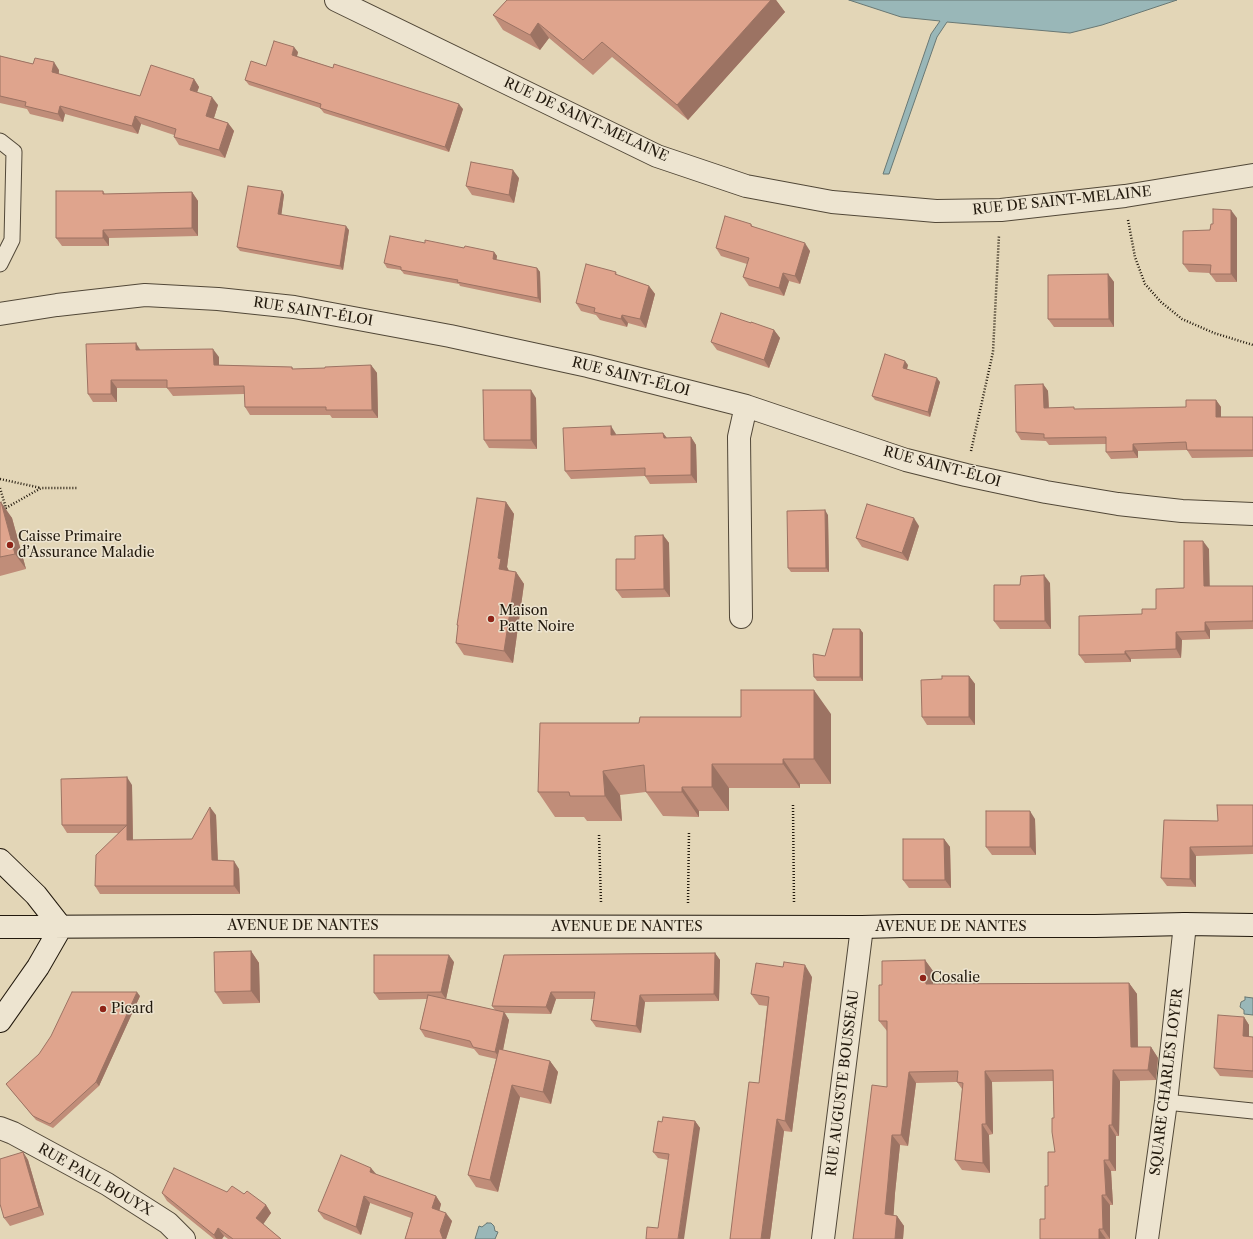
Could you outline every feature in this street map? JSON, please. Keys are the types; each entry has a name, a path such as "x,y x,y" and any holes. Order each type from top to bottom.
{"street":[{"name":"RUE DE SAINT-MELAINE","path":"336,0 657,156 746,186 839,203 936,211 1001,210 1125,196 1253,175"},
{"name":"RUE SAINT-ÉLOI","path":"0,314 57,305 145,296 218,299 294,307 450,336 588,366 746,406 906,460 966,475 1046,492 1118,504 1182,511 1253,514"},
{"path":"741,617 739,437 746,406"},
{"path":"0,860 36,895 60,927 38,967 0,1021"},
{"name":"SQUARE CHARLES LOYER","path":"1147,1239 1166,1102 1185,924"},
{"name":"AVENUE DE NANTES","path":"0,927 862,927 1253,924"},
{"name":"RUE AUGUSTE BOUSSEAU","path":"823,1239 862,927"},
{"name":"RUE PAUL BOUYX","path":"0,1128 13,1133 108,1184 168,1223 184,1239"}],"lane":[{"path":"0,141 14,152 12,240 0,264"},
{"path":"1166,1102 1253,1111"}],"path":[{"path":"1125,196 1135,257 1145,284 1161,302 1182,319 1214,333 1253,345"},
{"path":"966,475 993,352 1001,210"},
{"path":"0,479 41,488 77,488"},
{"path":"0,488 6,508"},
{"path":"0,506 6,508 41,488"},
{"path":"794,805 794,927"},
{"path":"688,927 689,831"},
{"path":"599,835 602,927"}],"water":[{"path":"849,0 1177,0 1102,25 1070,33 947,22 937,37 889,174 883,174 931,34 940,21 901,17"},
{"path":"1245,997 1253,998 1253,1015 1244,1014 1244,1010 1240,1007 1241,1002 1245,1000"},
{"path":"487,1223 491,1223 494,1226 495,1231 498,1232 495,1239 475,1239 479,1226 482,1227"}],"building":[{"path":"507,0 771,0 677,105 602,42 583,60 538,23 530,35 493,15"},
{"path":"274,41 294,47 292,55 333,68 334,64 459,104 445,147 320,108 321,104 245,80 251,61 266,66"},
{"path":"0,56 33,64 35,58 54,62 52,72 140,96 151,65 194,79 190,90 212,97 206,116 228,123 219,150 174,137 176,129 135,116 132,126 60,106 58,114 25,106 26,102 0,96"},
{"path":"471,162 513,170 509,195 466,186"},
{"path":"248,186 282,191 278,214 346,226 340,266 237,247"},
{"path":"56,191 103,191 103,194 192,192 192,228 103,230 103,238 56,238"},
{"path":"1213,209 1231,210 1231,274 1210,274 1211,265 1183,264 1183,231 1210,230 1211,224 1213,224"},
{"path":"725,216 805,243 795,276 783,273 779,288 743,277 749,258 716,248"},
{"path":"390,236 425,243 425,240 494,252 493,259 537,268 538,298 457,282 458,280 401,270 401,267 384,263"},
{"path":"586,264 616,272 615,274 649,286 640,319 622,315 621,319 594,312 595,308 576,303"},
{"path":"1108,274 1109,319 1048,319 1048,275"},
{"path":"721,313 774,330 764,360 711,342"},
{"path":"136,343 136,350 213,349 214,365 292,367 292,369 371,365 372,410 326,410 326,407 245,407 244,386 167,388 167,380 111,380 111,394 88,394 86,344"},
{"path":"885,354 905,361 903,368 937,378 928,412 872,396"},
{"path":"1043,384 1044,408 1074,407 1074,409 1186,407 1186,400 1216,400 1216,417 1253,417 1253,450 1187,450 1186,442 1133,444 1133,451 1106,452 1106,437 1044,438 1044,434 1016,432 1015,385"},
{"path":"483,390 531,390 531,440 484,440"},
{"path":"611,426 611,435 663,433 664,438 691,437 691,475 645,476 645,468 565,471 563,428"},
{"path":"477,498 506,502 498,558 501,559 499,569 516,572 504,651 456,643 457,625"},
{"path":"1,502 15,554 0,557 0,503"},
{"path":"867,504 914,518 902,553 856,538"},
{"path":"825,510 826,568 788,568 787,511"},
{"path":"663,535 664,589 616,590 616,559 635,559 635,536"},
{"path":"1184,541 1203,541 1204,586 1253,586 1253,621 1205,622 1205,631 1176,632 1176,649 1125,651 1125,654 1079,655 1079,616 1142,614 1142,609 1156,609 1156,589 1184,588"},
{"path":"1044,575 1045,621 994,621 994,585 1020,585 1021,576"},
{"path":"833,629 860,629 860,677 814,677 813,654 825,656"},
{"path":"942,676 969,676 969,717 922,717 921,680 942,679"},
{"path":"741,690 814,690 814,759 783,759 783,764 712,764 712,787 682,787 682,792 646,792 644,765 603,771 605,796 570,796 569,792 538,792 540,723 639,723 640,717 741,717"},
{"path":"127,777 127,825 62,825 61,779"},
{"path":"1217,805 1253,805 1253,846 1190,847 1190,879 1161,878 1164,820 1218,821"},
{"path":"210,807 212,860 234,861 234,886 95,886 96,855 127,825 127,840 192,839"},
{"path":"986,811 1030,811 1030,847 986,847"},
{"path":"903,839 944,839 945,880 903,880"},
{"path":"251,951 251,991 215,992 214,952"},
{"path":"715,953 714,994 640,995 636,1026 591,1020 595,992 551,992 546,1007 492,1006 504,955"},
{"path":"374,955 449,955 441,992 374,993"},
{"path":"925,960 926,984 1129,983 1131,1047 1151,1047 1148,1070 1113,1070 1112,1125 1109,1125 1109,1160 1104,1160 1106,1195 1102,1195 1103,1229 1099,1229 1099,1239 1040,1239 1040,1219 1045,1219 1045,1186 1048,1186 1048,1152 1055,1152 1052,1132 1052,1118 1054,1118 1053,1070 985,1071 986,1124 982,1124 983,1163 955,1160 963,1083 957,1082 958,1071 909,1072 901,1135 892,1135 885,1214 897,1216 895,1239 853,1239 872,1085 887,1087 887,1021 879,1021 879,985 882,985 882,961"},
{"path":"784,962 805,965 785,1121 777,1119 761,1239 730,1239 749,1082 759,1083 769,997 751,994 756,963 783,967"},
{"path":"72,992 137,992 96,1082 50,1124 33,1116 6,1084 39,1054 51,1036"},
{"path":"428,995 504,1012 495,1052 473,1047 470,1041 420,1029"},
{"path":"1218,1015 1244,1017 1243,1036 1253,1037 1253,1071 1214,1068"},
{"path":"499,1049 550,1061 543,1092 512,1085 490,1180 468,1175"},
{"path":"663,1117 695,1121 678,1239 646,1239 647,1227 658,1228 669,1154 653,1152 658,1121 662,1122"},
{"path":"23,1152 39,1207 4,1218 0,1204 0,1159"},
{"path":"341,1155 371,1168 370,1172 436,1196 432,1208 446,1213 440,1231 443,1239 405,1239 413,1213 364,1196 356,1227 318,1211"},
{"path":"174,1168 227,1192 232,1186 244,1194 247,1191 266,1205 256,1218 281,1239 233,1239 218,1228 214,1235 162,1193"}],"place":[{"name":"Caisse Primaire d’Assurance Maladie","path":"10,545"},
{"name":"Maison Patte Noire","path":"491,619"},
{"name":"Cosalie","path":"923,978"},
{"name":"Picard","path":"103,1009"}]}
